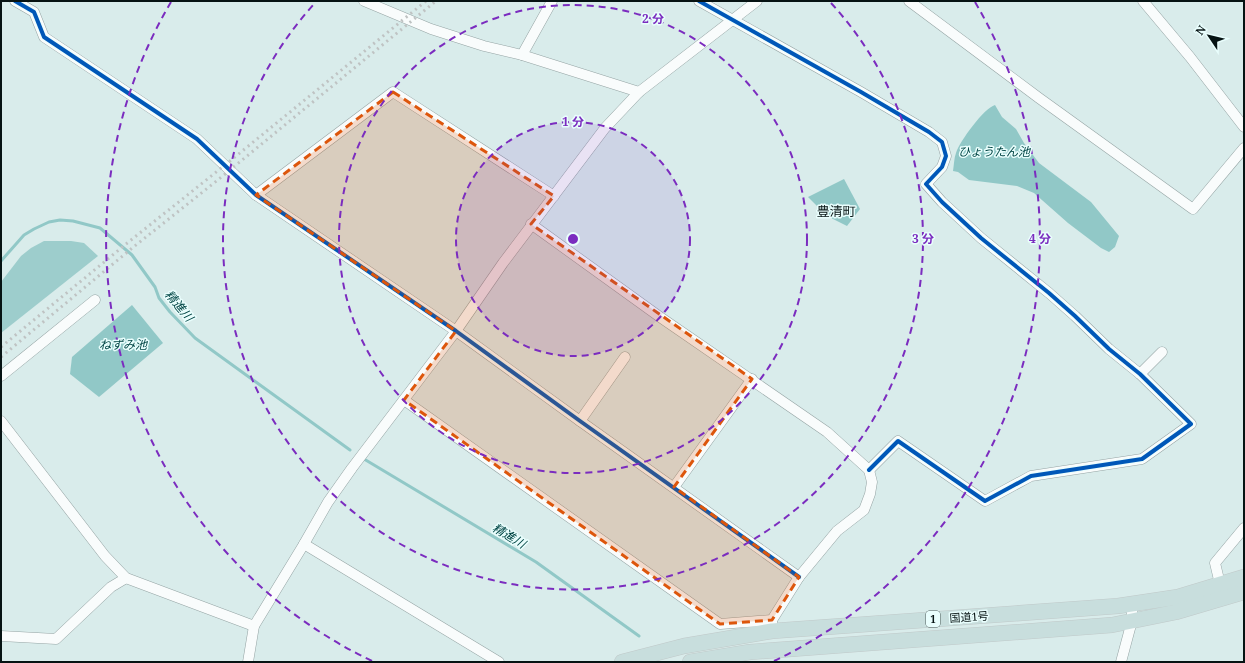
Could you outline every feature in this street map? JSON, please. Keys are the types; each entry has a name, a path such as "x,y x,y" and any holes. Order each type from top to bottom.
{"highway":[{"name":"国道1号","path":"622,662 772,626 1132,604 1178,597 1244,577"},
{"name":"国道1号","path":"690,662 750,652 1112,625 1176,612 1244,592"}],"street":[{"path":"15,1 34,12 44,37 197,139 256,195 456,331 799,577"},
{"path":"364,1 431,29 484,46 522,55 639,92"},
{"path":"522,55 552,1"},
{"path":"698,1 861,92 929,132 942,142 946,156 942,167 926,184 942,202 981,238 1049,293 1109,349 1140,374 1192,424 1142,459 1031,476 985,501 898,441 869,470"},
{"path":"248,662 254,626 332,496 456,331 531,224 605,128 639,92 757,1"},
{"path":"909,1 1193,210 1244,148"},
{"path":"1146,2 1244,127"},
{"path":"256,195 393,92 554,196"},
{"path":"404,400 720,624 772,626 799,577 837,531 864,510 870,494 872,482 869,470 827,432 660,317 531,224"},
{"path":"1,376 95,300"},
{"path":"1140,374 1162,352"},
{"path":"580,421 625,357"},
{"path":"674,487 752,379"},
{"path":"1,422 105,556 126,578 254,626"},
{"path":"1220,584 1215,563 1244,528"},
{"path":"304,544 499,662"},
{"path":"1,636 56,639 111,587 126,578"},
{"path":"1121,662 1132,621 1132,604"}],"highlighted area":[{"path":"393,92 554,196 531,224 752,379 674,487 799,577 772,620 720,624 404,400 456,331 256,195"}],"shaded area":[{"path":"44,241 71,241 84,243 98,256 1,333 1,282 21,256 31,248"}],"water":[{"name":"ひょうたん池","path":"995,105 1002,117 1016,129 1024,143 1039,163 1091,202 1119,236 1115,247 1109,252 1101,248 1068,223 1034,193 1017,186 969,180 958,172 953,171 955,155 962,141 979,118 990,107"},
{"path":"844,179 860,209 847,226 827,216 808,197"},
{"name":"ねずみ池","path":"132,305 163,343 99,397 70,374 72,357"}],"waterway":[{"name":"精進川","path":"1,261 24,235 49,222 60,220 73,221 100,228 132,255 155,287 159,298 195,338 350,450"},
{"name":"精進川","path":"364,459 536,562 639,636"}],"railway":[{"path":"1,347 426,1"},
{"path":"1,357 131,249 219,179 436,1"}],"cycle path":[{"path":"15,1 34,12 44,37 197,139 256,195 456,331 799,577"},
{"path":"699,1 861,92 929,132 942,142 946,156 942,167 926,184 942,202 981,238 1075,316 1109,349 1140,374 1191,424 1142,459 1031,476 985,501 898,441 869,470"}],"district":[{"name":"豊清町","path":"836,211"}]}
